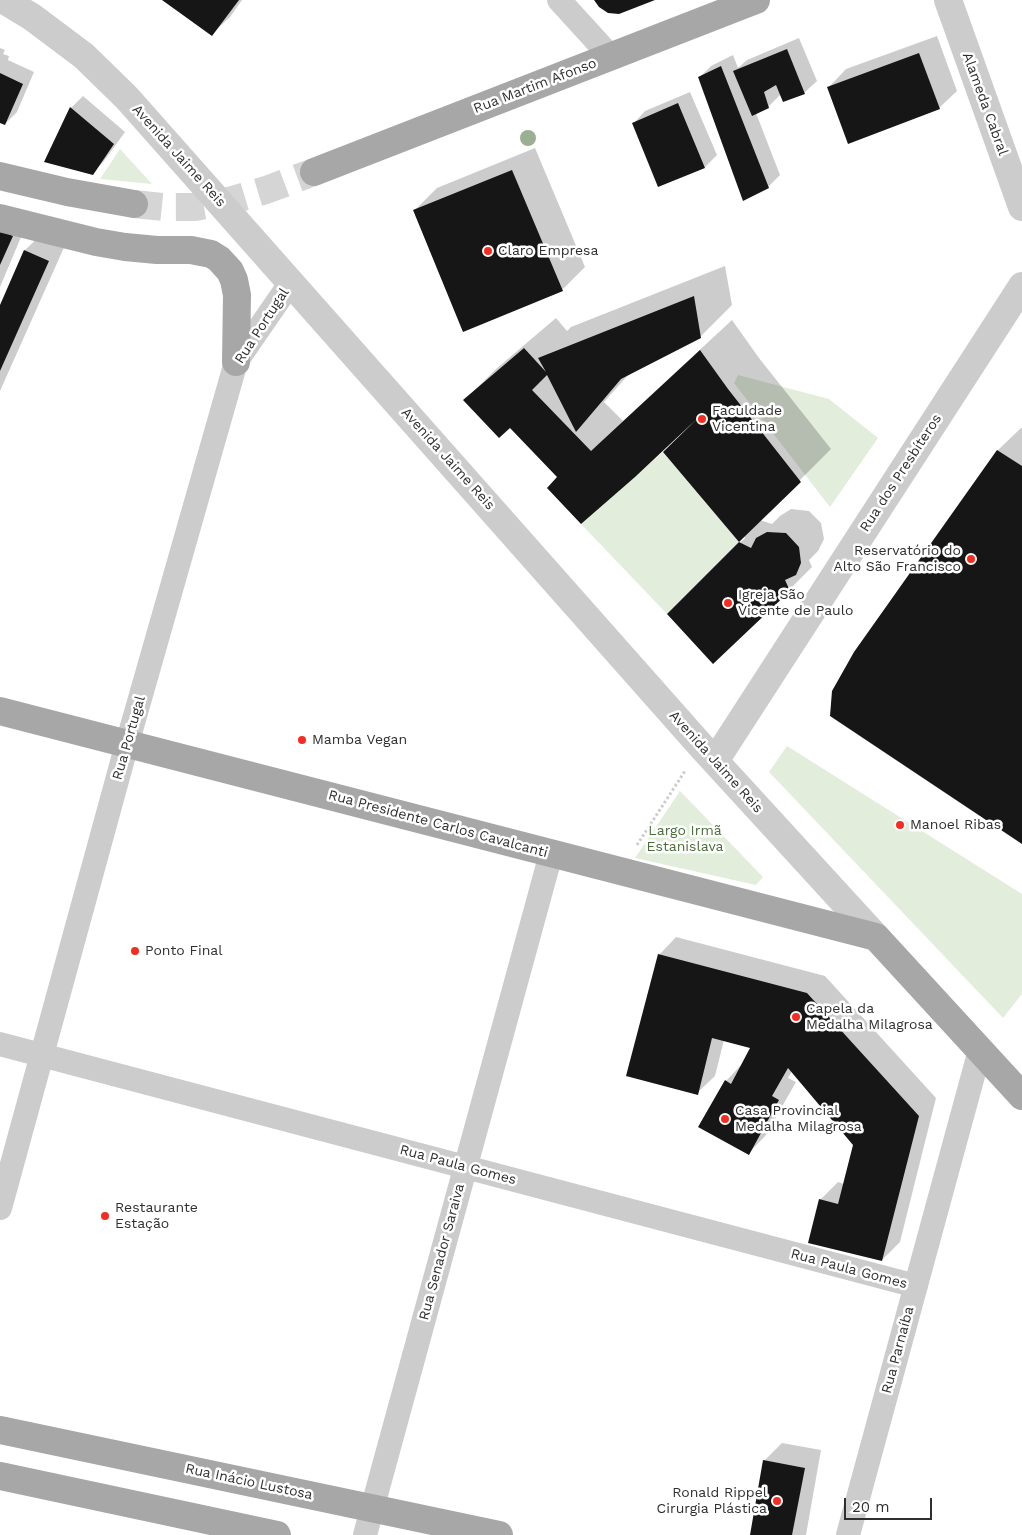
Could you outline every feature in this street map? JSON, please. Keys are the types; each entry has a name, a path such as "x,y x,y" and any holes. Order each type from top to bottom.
{"main road":[{"name":"Rua Martim Afonso","path":"314,172 756,0"},
{"path":"0,176 77,194 134,204"},
{"path":"0,218 118,246 158,250 191,250 211,254 219,259 234,280 237,296 236,362"},
{"name":"Rua Presidente Carlos Cavalcanti","path":"0,711 876,937"},
{"path":"876,937 1022,1096"},
{"name":"Rua Inácio Lustosa","path":"0,1430 499,1535"},
{"path":"0,1476 277,1535"}],"street":[{"name":"Avenida Jaime Reis","path":"4,0 56,34 104,74 127,98 708,754 876,937"},
{"path":"559,0 611,57"},
{"name":"Alameda Cabral","path":"948,0 1022,207"},
{"name":"Rua Portugal","path":"0,1208 127,744 236,362 291,282"},
{"name":"Rua dos Presbíteros","path":"708,754 1022,286"},
{"name":"Rua Senador Saraiva","path":"365,1535 552,854"},
{"name":"Rua Paula Gomes","path":"0,1044 916,1286"},
{"name":"Rua Parnaíba","path":"848,1535 980,1050"}],"path":[{"path":"620,871 708,754"}],"green space":[{"path":"120,149 152,184 100,179"},
{"path":"738,375 829,399 878,438 830,507 734,383"},
{"path":"663,452 739,542 667,614 581,524"},
{"path":"787,746 1022,894 1022,994 1003,1018 769,772"},
{"name":"Largo Irmã Estanislava","path":"680,791 763,877 756,885 635,858"}],"building":[{"path":"162,0 239,0 212,36"},
{"path":"594,0 655,0 619,14 608,13 599,7"},
{"path":"787,49 805,94 783,102 776,85 764,92 769,108 752,116 733,71"},
{"path":"919,53 940,109 848,144 827,87"},
{"path":"721,66 769,188 743,201 698,77"},
{"path":"0,73 23,84 5,125 0,123"},
{"path":"678,103 705,168 658,187 632,123"},
{"path":"70,107 114,144 93,175 44,162"},
{"name":"Claro Empresa","path":"512,170 563,291 463,332 413,210"},
{"path":"0,230 13,236 0,265"},
{"path":"24,250 49,261 0,371 0,305"},
{"path":"694,296 701,338 621,379 576,432 547,375 532,390 591,451 700,350 801,482 739,542 663,452 700,416 581,524 547,488 557,477 510,428 499,438 463,400 524,348 546,372 538,358"},
{"name":"Reservatório do Alto São Francisco","path":"997,450 1022,466 1022,844 830,716 832,691 854,652"},
{"name":"Igreja São Vicente de Paulo","path":"767,532 786,533 799,547 801,563 796,575 785,580 790,591 713,664 667,614 739,542 751,548 756,538"},
{"path":"658,954 807,993 919,1116 882,1261 808,1243 819,1199 838,1204 853,1145 788,1068 772,1096 779,1100 749,1155 698,1127 725,1080 731,1084 750,1048 712,1038 698,1095 626,1076"},
{"name":"Ronald Rippel Cirurgia Plástica","path":"763,1460 805,1468 792,1535 750,1535"}],"tunnel":[{"path":"134,204 163,207 195,207 233,200 314,172"}],"place":[{"name":"Claro Empresa","path":"488,251"},
{"name":"Faculdade Vicentina","path":"702,419"},
{"name":"Reservatório do Alto São Francisco","path":"971,559"},
{"name":"Igreja São Vicente de Paulo","path":"728,603"},
{"name":"Mamba Vegan","path":"302,740"},
{"name":"Manoel Ribas","path":"900,825"},
{"name":"Ponto Final","path":"135,951"},
{"name":"Capela da Medalha Milagrosa","path":"796,1017"},
{"name":"Casa Provincial Medalha Milagrosa","path":"725,1119"},
{"name":"Restaurante Estação","path":"105,1216"},
{"name":"Ronald Rippel Cirurgia Plástica","path":"777,1501"}]}
